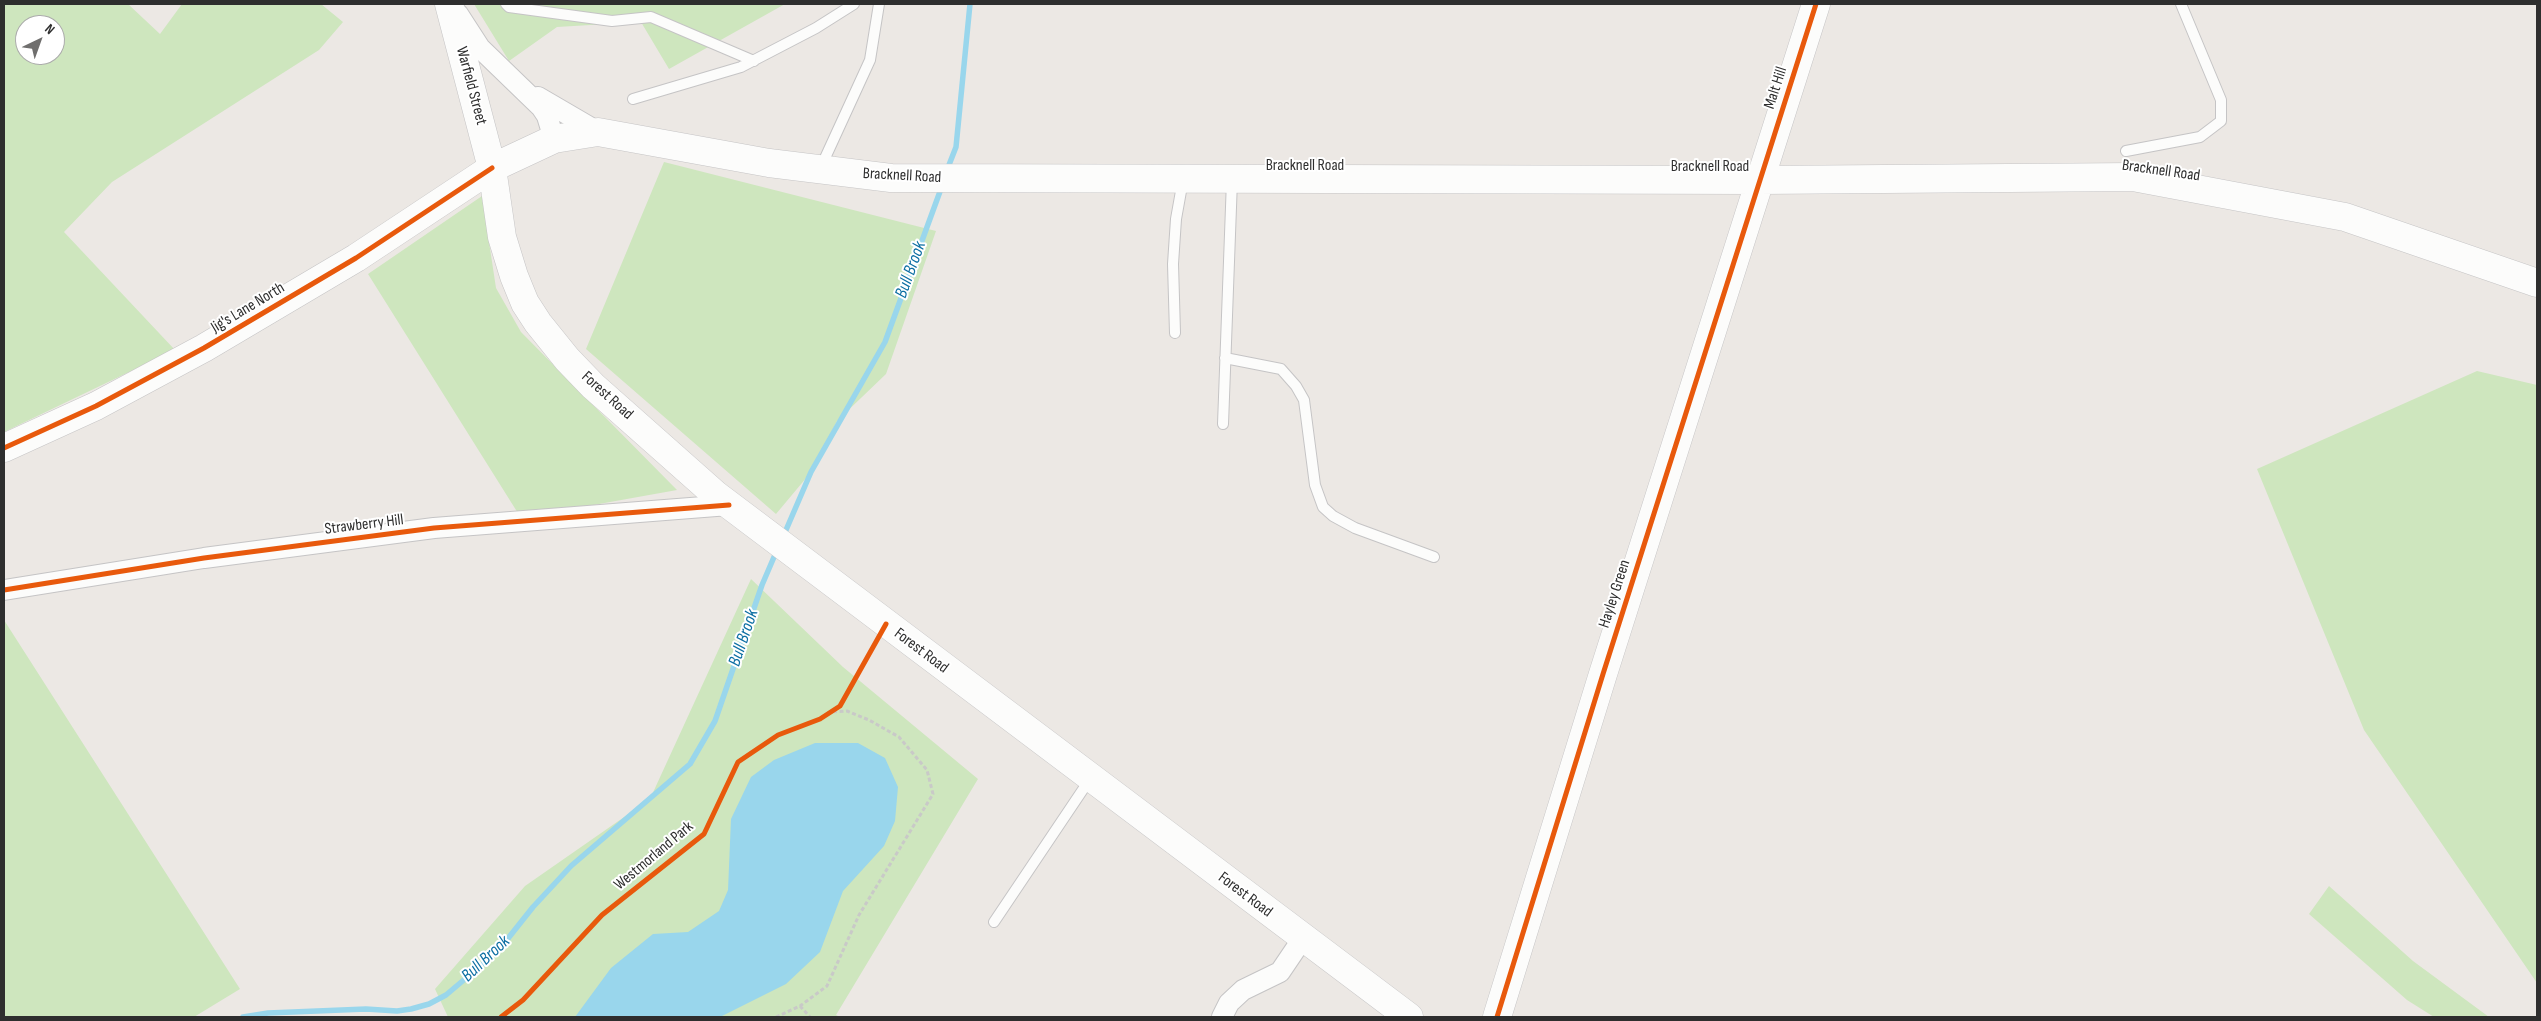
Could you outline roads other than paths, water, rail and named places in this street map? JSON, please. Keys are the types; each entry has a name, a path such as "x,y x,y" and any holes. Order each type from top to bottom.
{"main road":[{"name":"Warfield Street","path":"450,4 492,168"},
{"name":"Malt Hill","path":"1760,180 1816,4"},
{"name":"Bracknell Road","path":"492,168 554,138 598,132 769,163 891,178 1760,180 2133,177 2345,217 2537,283"},
{"name":"Jig's Lane North","path":"4,448 96,406 204,348 356,258 492,168"},
{"name":"Forest Road","path":"492,168 502,237 525,303 538,323 594,386 729,505 769,536 1409,1017"},
{"name":"Hayley Green","path":"1497,1017 1760,180"}],"street":[{"path":"450,4 480,48 523,88 547,116 554,138"},
{"path":"523,88 598,132"},
{"name":"Strawberry Hill","path":"4,590 204,558 434,528 729,505"},
{"path":"1222,1017 1229,1003 1243,990 1280,972 1303,938"}],"lane":[{"path":"506,4 508,7 612,21 651,17 754,61"},
{"path":"634,99 741,67 854,4"},
{"path":"820,169 870,60 879,4"},
{"path":"2126,151 2200,137 2221,121 2221,100 2181,4"},
{"path":"1176,333 1172,264 1176,219 1183,179"},
{"path":"1223,424 1232,179"},
{"path":"1225,358 1281,369 1296,386 1304,400 1315,485 1323,507 1333,516 1356,528 1434,557"},
{"path":"994,922 1090,779"}],"water":[{"path":"815,743 858,743 885,758 898,787 895,821 884,846 843,891 820,952 786,984 720,1017 575,1017 611,968 653,934 688,932 719,911 728,890 731,819 751,777 774,760"}],"waterway":[{"name":"Bull Brook","path":"947,170 956,147 970,4"},
{"name":"Bull Brook","path":"783,537 811,472 885,342 942,186"},
{"name":"Bull Brook","path":"243,1017 268,1013 366,1009 397,1011 411,1009 429,1004 446,995 498,951 533,907 571,866 690,764 715,721 762,585 777,550"}]}
